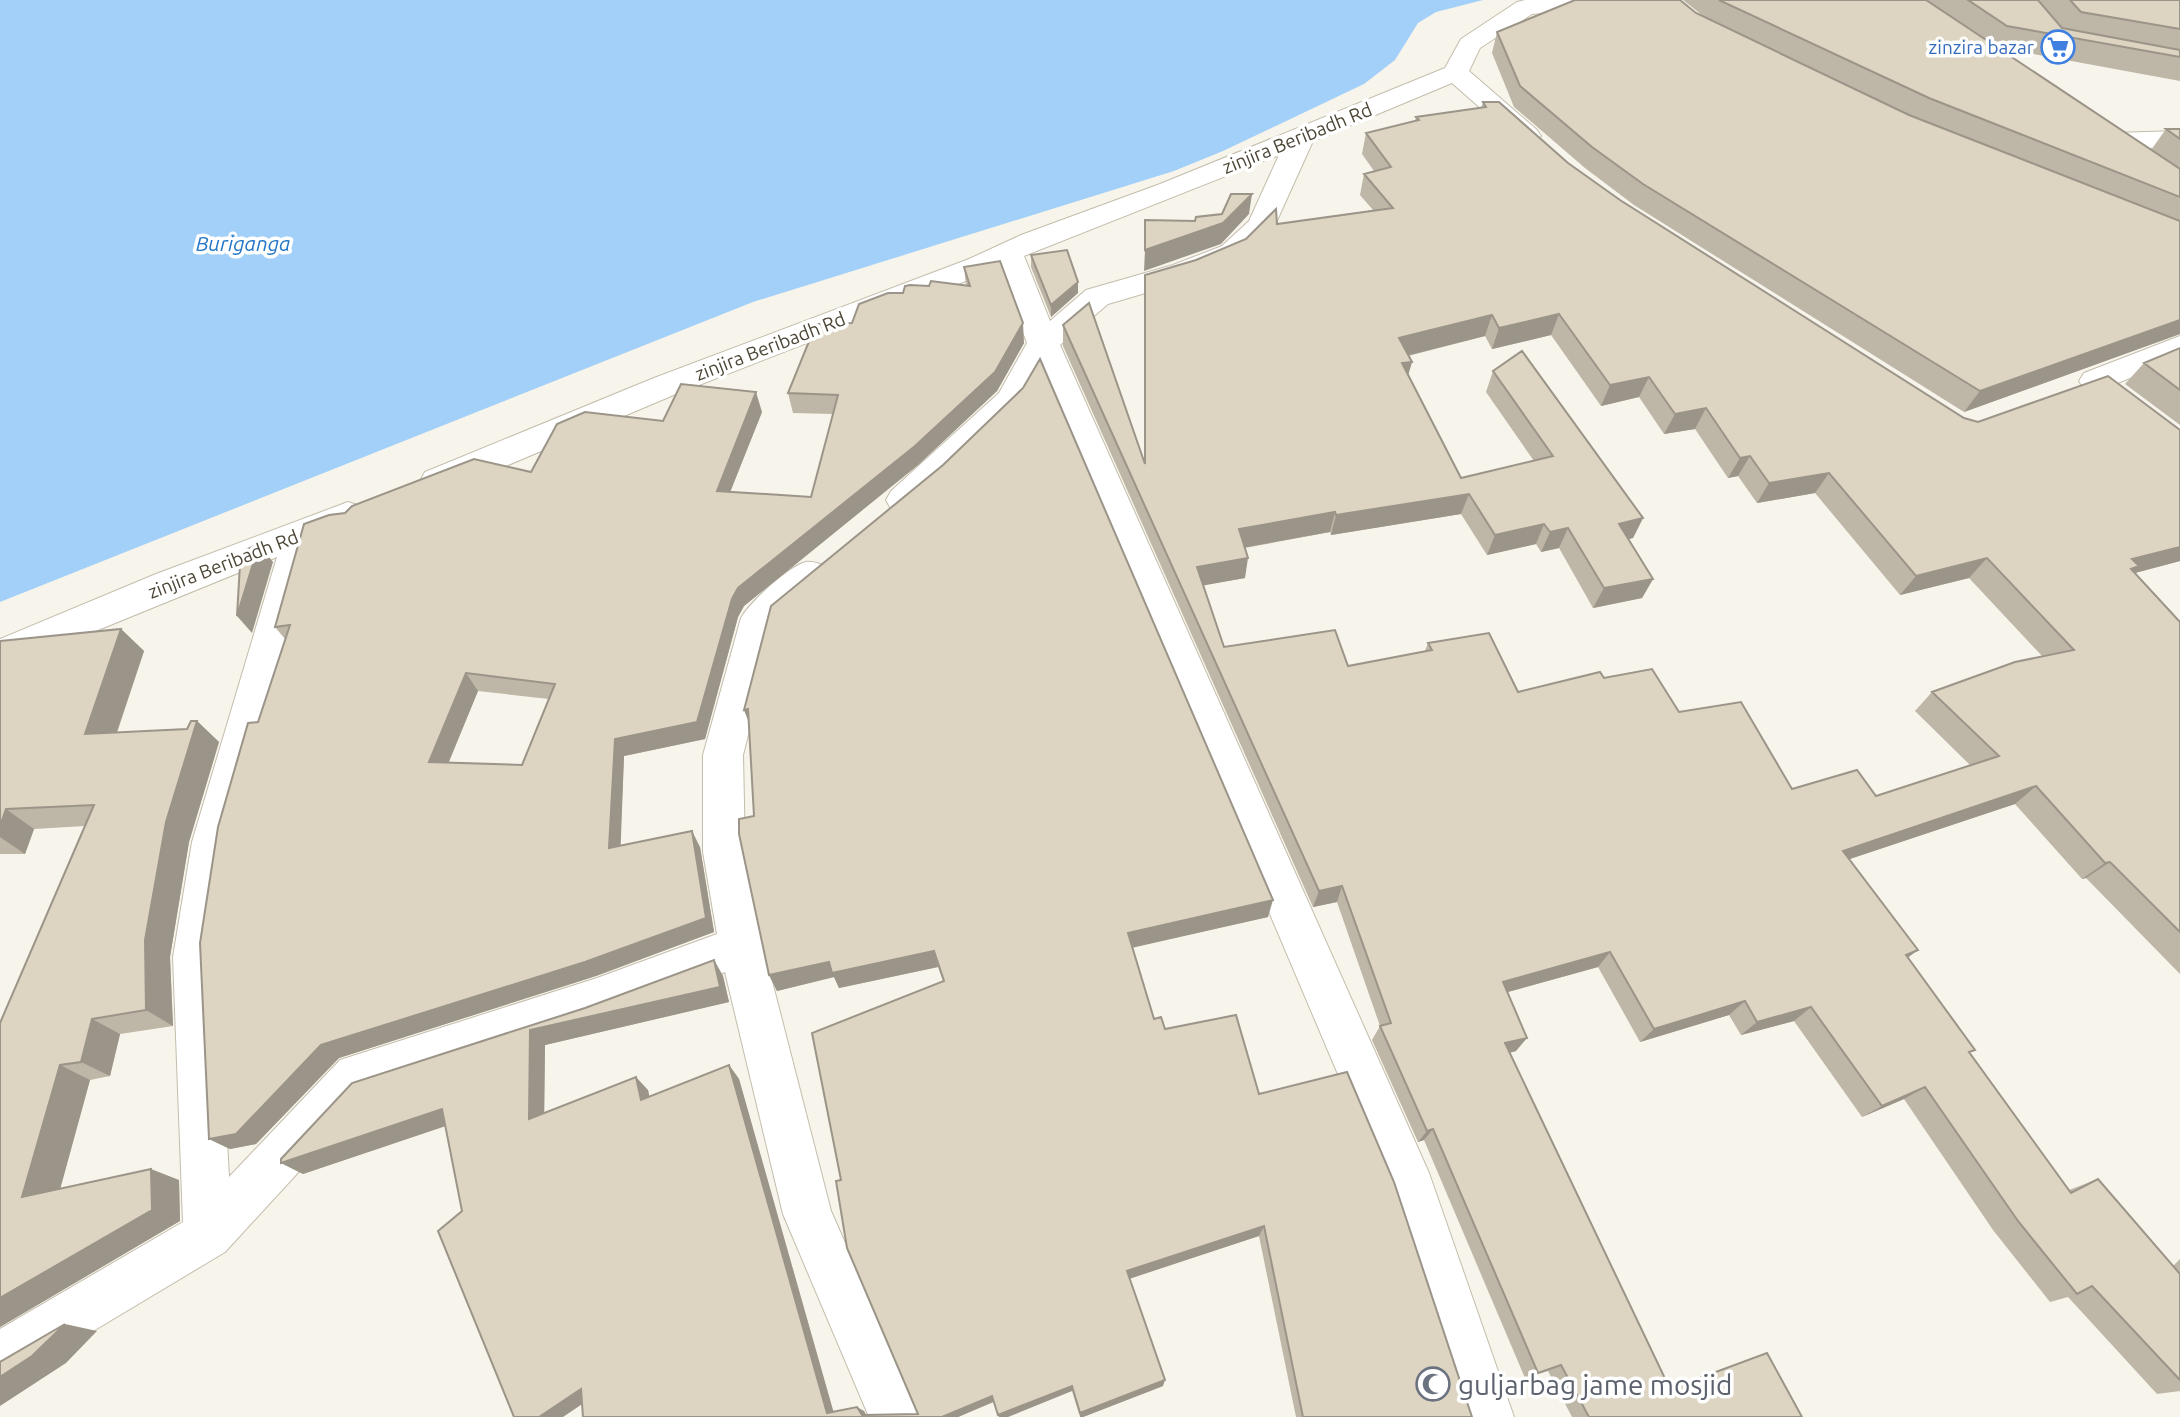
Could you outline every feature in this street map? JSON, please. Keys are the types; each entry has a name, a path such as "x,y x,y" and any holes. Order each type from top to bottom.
{"street":[{"path":"1553,159 1455,73 1470,44 1518,4 1601,0"},
{"name":"zinjira Beribadh Rd","path":"411,491 665,386 901,296 1455,73"},
{"path":"2089,125 2146,164"},
{"path":"878,520 932,476 1011,400 1043,343 1097,297 1184,272 1232,251 1261,225 1301,137"},
{"path":"2112,141 2180,139"},
{"path":"1008,252 1043,343 1412,1190 1488,1417"},
{"path":"2125,404 2083,386 2180,346"},
{"name":"zinjira Beribadh Rd","path":"0,655 169,584 374,506"},
{"path":"208,1235 195,957 213,842 301,534"},
{"path":"834,556 759,618 723,755 724,852 741,946 807,1214 896,1417"},
{"path":"0,1358 208,1235 356,1076 597,999 741,946"}],"water":[{"name":"Buriganga","path":"0,0 1483,0 1436,12 1418,23 1395,60 1364,84 1223,151 1174,171 753,302 0,602"}],"building":[{"path":"1575,0 1680,0 1696,13 1909,115 2180,221 2180,320 1980,391 1643,184 1592,147 1520,86 1497,32"},
{"path":"1719,0 1926,0 2180,169 2180,197 1929,98"},
{"path":"1968,0 2038,0 2062,28 2180,50 2180,57 2007,26"},
{"path":"2070,0 2180,0 2180,29 2081,12"},
{"path":"1483,102 1499,102 1568,163 1620,200 1964,418 1978,422 2108,376 2180,430 2180,547 2132,559 2139,566 2131,569 2180,622 2180,932 2110,862 2105,863 2036,786 1843,851 1918,950 1906,955 1975,1050 1969,1052 2071,1193 2098,1179 2180,1274 2180,1380 2092,1286 2077,1294 2018,1221 1925,1087 1882,1106 1811,1007 1757,1022 1745,1001 1654,1029 1610,952 1503,982 1527,1038 1505,1043 1670,1389 1767,1353 1802,1417 1589,1417 1561,1365 1538,1373 1433,1129 1427,1131 1380,1026 1391,1023 1342,886 1319,891 1063,325 1089,303 1145,464 1145,275 1196,260 1246,239 1276,209 1277,224 1393,208 1364,174 1391,167 1366,133 1419,120 1416,117 1486,107","holes":["1559,314 1610,385 1649,377 1675,414 1706,408 1740,458 1750,456 1769,483 1829,473 1916,576 1987,558 2074,650 2015,662 1932,692 1999,756 1876,796 1857,770 1792,789 1741,702 1679,712 1652,669 1604,678 1600,672 1518,692 1489,633 1428,643 1432,650 1348,666 1335,630 1224,647 1197,567 1248,558 1239,529 1335,512 1336,515 1469,494 1495,535 1544,524 1550,532 1568,528 1604,588 1653,579 1619,524 1643,518 1522,351 1493,371 1553,456 1461,478 1402,363 1412,362 1399,338 1492,315 1499,328"]},
{"path":"2166,129 2180,129 2180,139"},
{"path":"1231,194 1252,194 1223,223 1145,250 1145,220 1195,221 1196,217 1222,214"},
{"path":"1067,250 1078,282 1051,305 1031,255"},
{"path":"1000,261 1023,323 995,372 915,446 738,588 732,599 697,722 615,739 609,848 692,831 706,918 585,962 321,1045 236,1134 209,1139 200,943 218,827 248,723 258,722 290,625 275,627 304,524 329,515 345,513 352,506 474,459 531,472 557,424 585,412 663,421 681,384 756,392 717,491 811,497 838,395 788,393 816,324 852,323 859,304 888,293 903,293 905,286 929,286 931,281 970,286 964,267","holes":["466,673 555,684 522,765 429,762"]},
{"path":"2180,348 2180,390 2144,363"},
{"path":"1040,359 1273,900 1128,933 1154,1019 1161,1017 1165,1029 1236,1015 1259,1094 1347,1072 1394,1182 1472,1417 1303,1417 1264,1226 1127,1271 1165,1380 1080,1413 1072,1386 998,1415 992,1396 942,1417 583,1417 581,1389 539,1417 514,1417 438,1231 462,1211 442,1109 281,1163 281,1159 352,1083 585,1008 714,960 720,987 530,1030 529,1119 636,1077 641,1100 729,1065 827,1413 857,1407 862,1415 918,1414 847,1248 836,1181 841,1180 812,1033 944,981 934,951 832,973 829,962 769,975 739,834 739,819 754,816 748,709 744,710 771,606 943,465 1023,388"},
{"path":"259,544 237,616 243,551"},
{"path":"121,629 85,734 187,729 191,721 197,721 166,822 145,940 146,1010 92,1019 81,1062 60,1065 22,1197 151,1169 152,1210 0,1298 0,1023 94,805 6,809 0,826 0,641"},
{"path":"65,1324 32,1356 0,1377 0,1362"}],"place":[{"name":"zinzira bazar","path":"2058,47"},
{"name":"guljarbag jame mosjid","path":"1433,1384"}]}
